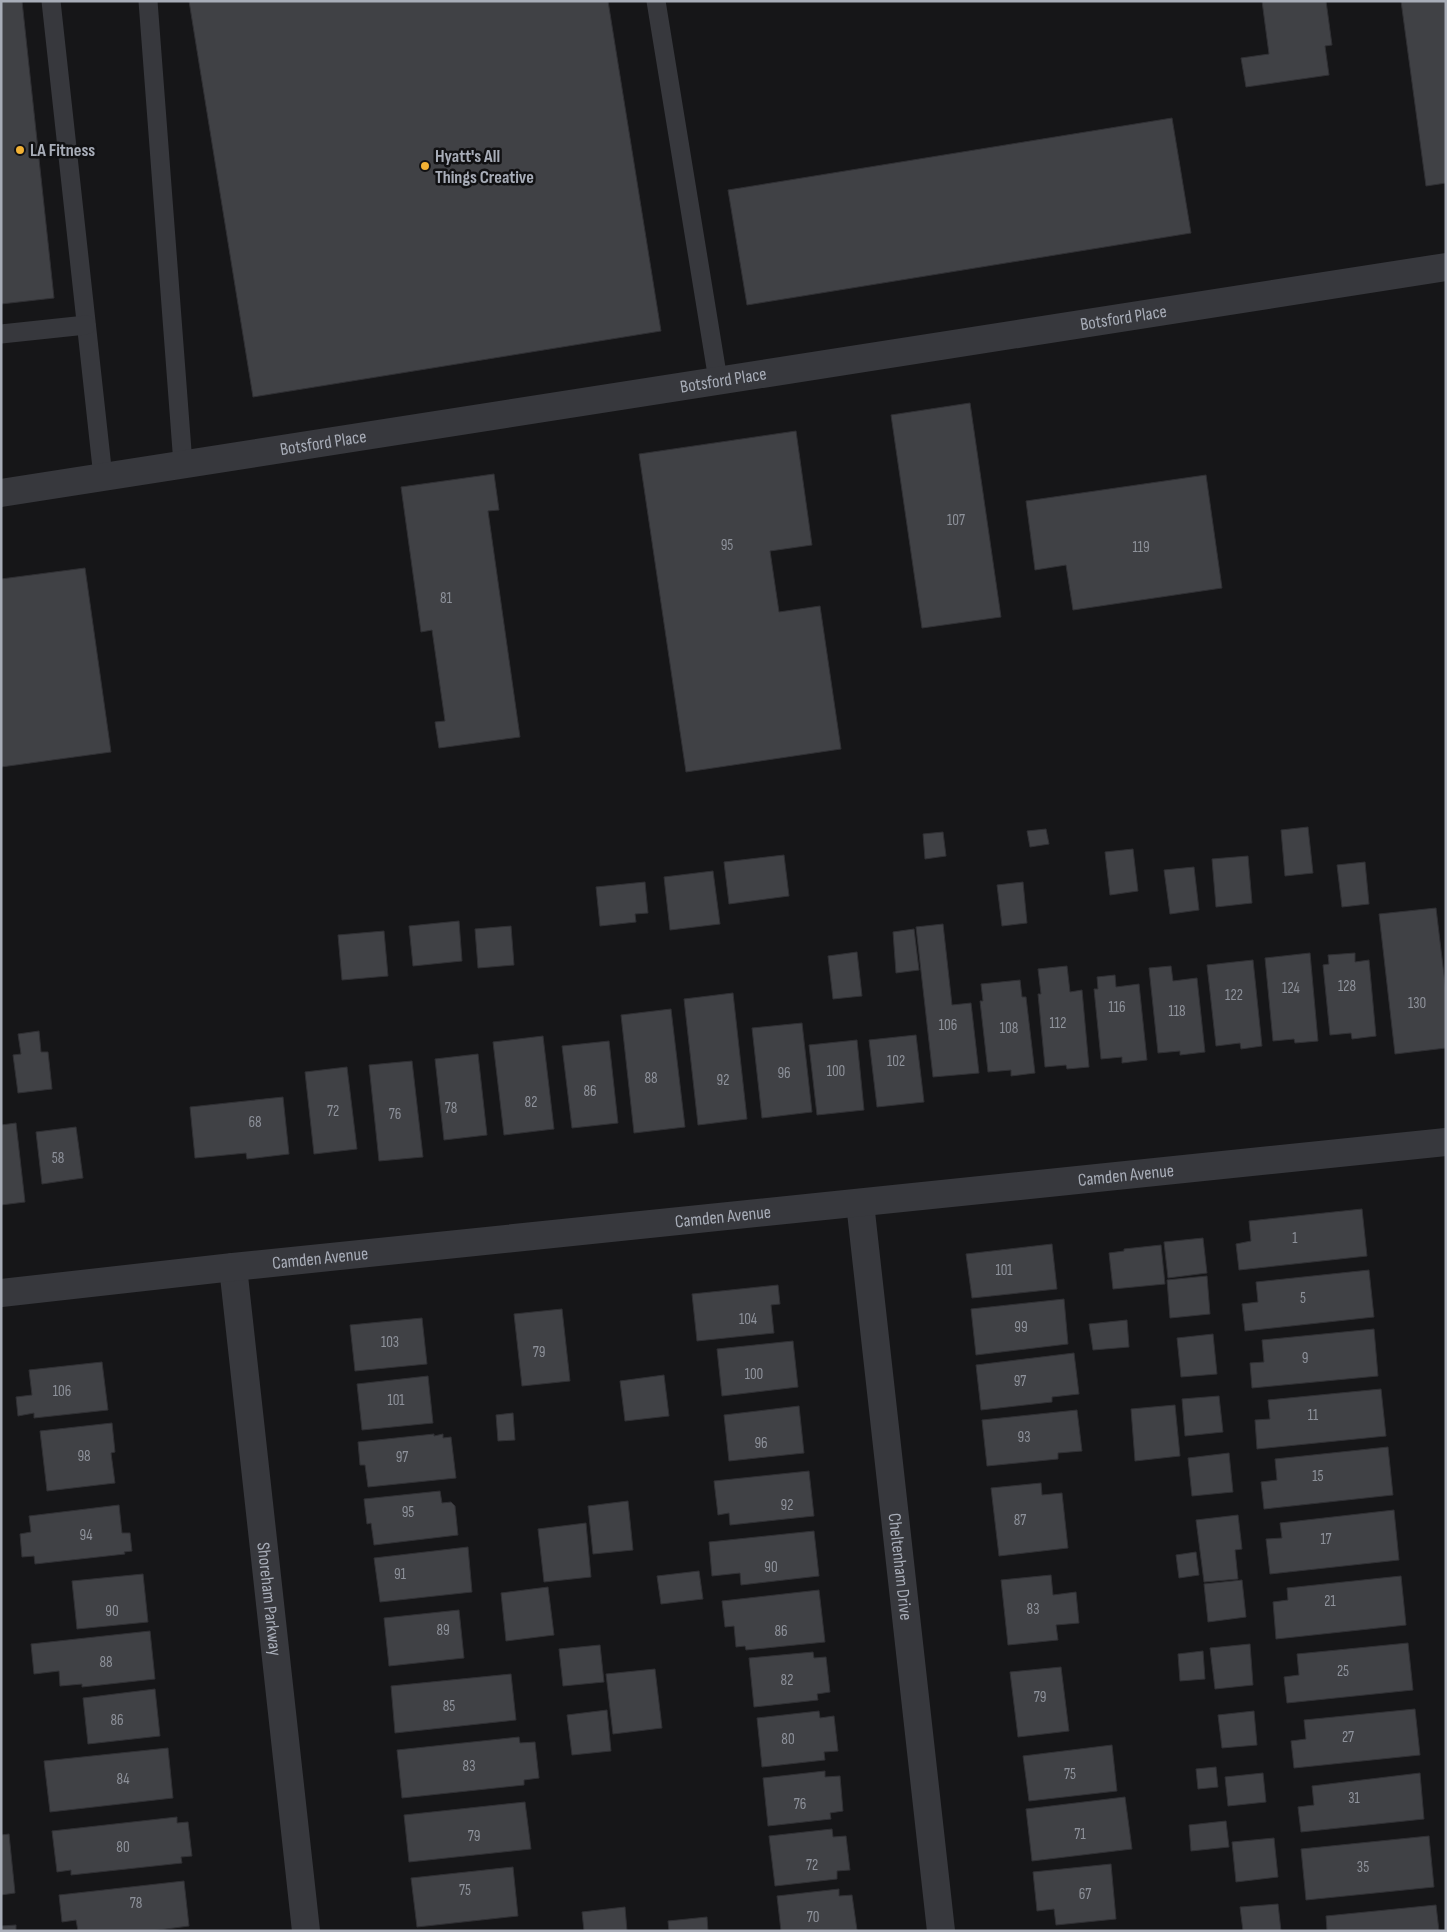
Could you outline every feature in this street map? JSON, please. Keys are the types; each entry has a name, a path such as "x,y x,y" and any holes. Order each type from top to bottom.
{"street":[{"name":"Botsford Place","path":"1,493 1446,267"},
{"name":"Camden Avenue","path":"1,1293 233,1267 1446,1142"},
{"name":"Cheltenham Drive","path":"860,1203 941,1931"},
{"name":"Shoreham Parkway","path":"233,1267 306,1931"}],"lane":[{"path":"51,1 103,477"},
{"path":"148,1 183,464"},
{"path":"656,1 718,380"},
{"path":"1,334 86,325"}],"building":[{"name":"LA Fitness","path":"1,1 22,1 54,298 1,304"},
{"name":"Hyatt's All Things Creative","path":"189,1 608,1 661,331 253,397"},
{"path":"1262,1 1326,1 1332,45 1325,46 1329,75 1246,87 1241,58 1269,54"},
{"path":"1401,1 1446,1 1446,183 1426,186"},
{"path":"1172,118 1191,233 747,305 728,190"},
{"path":"970,403 1001,617 922,628 891,415"},
{"path":"796,431 812,545 770,551 779,612 820,606 841,749 686,772 639,454"},
{"path":"494,474 499,510 488,511 520,737 439,748 435,722 445,721 432,630 421,632 401,487"},
{"path":"1206,475 1222,588 1073,610 1066,565 1035,570 1026,501"},
{"path":"85,568 111,752 1,767 1,579"},
{"path":"1308,827 1313,873 1285,876 1281,830"},
{"path":"1046,829 1049,844 1030,847 1027,831"},
{"path":"943,832 946,856 925,859 923,834"},
{"path":"1133,849 1138,891 1110,895 1105,852"},
{"path":"784,855 789,896 729,904 724,862"},
{"path":"1248,856 1252,903 1216,907 1212,859"},
{"path":"1365,862 1369,904 1342,907 1337,865"},
{"path":"1194,867 1199,910 1170,914 1164,870"},
{"path":"713,871 720,924 670,930 664,877"},
{"path":"645,882 648,913 635,914 636,922 600,926 596,887"},
{"path":"1023,882 1027,923 1002,926 997,885"},
{"path":"1436,908 1446,992 1446,1048 1395,1054 1379,914"},
{"path":"459,921 462,961 413,966 409,926"},
{"path":"943,924 952,1005 971,1003 979,1073 933,1077 916,927"},
{"path":"511,926 514,965 478,968 475,929"},
{"path":"914,929 919,970 896,973 893,932"},
{"path":"384,931 388,976 342,980 338,935"},
{"path":"857,952 862,996 833,999 828,956"},
{"path":"1310,953 1318,1041 1295,1043 1294,1039 1273,1041 1265,958"},
{"path":"1355,953 1355,962 1369,960 1376,1036 1352,1039 1351,1033 1330,1035 1323,965 1329,964 1328,955"},
{"path":"1253,960 1262,1046 1241,1049 1240,1043 1216,1046 1207,965"},
{"path":"1067,966 1070,992 1082,990 1089,1067 1067,1069 1066,1065 1045,1067 1038,994 1041,994 1038,969"},
{"path":"1171,966 1173,981 1197,978 1205,1052 1180,1055 1180,1051 1158,1053 1149,968"},
{"path":"1115,975 1116,987 1139,984 1147,1060 1122,1063 1122,1057 1101,1059 1094,989 1098,989 1097,977"},
{"path":"1020,980 1022,997 1026,997 1035,1073 1011,1076 1011,1070 988,1072 980,1001 983,1001 981,984"},
{"path":"733,993 747,1119 698,1125 684,999"},
{"path":"671,1009 685,1127 634,1133 621,1015"},
{"path":"802,1023 812,1112 762,1118 752,1028"},
{"path":"39,1031 41,1052 48,1052 52,1089 18,1093 13,1055 21,1054 18,1034"},
{"path":"916,1035 924,1102 877,1107 869,1040"},
{"path":"543,1036 554,1129 504,1135 493,1042"},
{"path":"857,1040 864,1110 817,1115 809,1045"},
{"path":"609,1041 618,1123 572,1128 562,1046"},
{"path":"478,1054 487,1135 444,1140 435,1059"},
{"path":"412,1061 423,1157 379,1161 369,1065"},
{"path":"347,1067 357,1149 314,1154 305,1072"},
{"path":"283,1097 289,1154 247,1159 246,1153 195,1158 190,1107"},
{"path":"16,1123 25,1202 1,1205 1,1125"},
{"path":"76,1127 83,1178 42,1184 36,1132"},
{"path":"1362,1209 1367,1256 1239,1270 1236,1244 1251,1241 1249,1221"},
{"path":"1203,1238 1207,1273 1168,1278 1164,1242"},
{"path":"1052,1244 1057,1289 972,1298 966,1254"},
{"path":"1161,1245 1165,1284 1113,1289 1109,1253 1124,1251 1124,1249"},
{"path":"1369,1270 1374,1317 1245,1331 1242,1304 1258,1302 1256,1282"},
{"path":"1207,1276 1210,1314 1170,1318 1167,1280"},
{"path":"778,1285 780,1304 771,1305 774,1333 697,1341 692,1294"},
{"path":"1064,1299 1068,1344 976,1355 971,1309"},
{"path":"562,1309 570,1381 522,1386 514,1314"},
{"path":"422,1318 427,1364 355,1371 350,1325"},
{"path":"1127,1320 1129,1347 1093,1350 1089,1324"},
{"path":"1374,1329 1378,1376 1252,1388 1250,1363 1264,1362 1262,1340"},
{"path":"1213,1334 1217,1374 1181,1377 1177,1338"},
{"path":"793,1341 798,1387 722,1396 717,1349"},
{"path":"1074,1353 1079,1394 1052,1397 1052,1402 981,1410 976,1365"},
{"path":"102,1362 108,1410 34,1418 34,1413 18,1416 16,1397 32,1395 29,1370"},
{"path":"664,1375 669,1416 625,1421 620,1381"},
{"path":"428,1376 433,1423 362,1430 357,1384"},
{"path":"1381,1389 1386,1436 1257,1449 1255,1420 1270,1419 1268,1400"},
{"path":"1219,1396 1223,1432 1185,1436 1182,1399"},
{"path":"1175,1405 1180,1456 1135,1461 1131,1409"},
{"path":"799,1406 804,1453 729,1461 724,1415"},
{"path":"1077,1410 1082,1451 1058,1453 1058,1459 987,1466 982,1420"},
{"path":"513,1413 515,1440 498,1441 496,1415"},
{"path":"112,1423 115,1452 111,1453 115,1483 47,1491 40,1431"},
{"path":"434,1434 434,1436 443,1434 443,1438 451,1437 456,1478 368,1487 365,1465 360,1465 358,1442"},
{"path":"1388,1447 1393,1495 1264,1509 1261,1482 1277,1480 1275,1459"},
{"path":"1229,1453 1233,1492 1192,1496 1188,1458"},
{"path":"809,1471 814,1516 730,1525 729,1513 718,1515 714,1481"},
{"path":"1041,1483 1042,1495 1062,1493 1068,1548 999,1556 991,1488"},
{"path":"440,1491 442,1503 451,1502 455,1506 458,1535 374,1545 371,1523 367,1524 364,1499"},
{"path":"628,1501 633,1550 593,1554 588,1506"},
{"path":"119,1505 122,1533 130,1533 132,1551 124,1552 125,1554 35,1564 34,1556 22,1557 20,1534 31,1532 29,1516"},
{"path":"1394,1510 1399,1560 1270,1574 1266,1539 1282,1538 1280,1523"},
{"path":"1238,1515 1242,1549 1235,1550 1238,1579 1204,1582 1196,1520"},
{"path":"586,1523 591,1577 544,1582 538,1529"},
{"path":"814,1531 819,1576 741,1585 740,1573 712,1576 709,1542"},
{"path":"468,1547 472,1592 380,1602 374,1558"},
{"path":"1196,1552 1199,1575 1179,1578 1176,1555"},
{"path":"699,1571 703,1599 661,1604 657,1576"},
{"path":"143,1574 148,1622 77,1629 72,1581"},
{"path":"1051,1575 1053,1595 1076,1592 1079,1623 1056,1625 1058,1640 1008,1645 1001,1580"},
{"path":"1401,1576 1406,1625 1276,1639 1273,1602 1288,1600 1287,1588"},
{"path":"1242,1580 1246,1617 1208,1622 1204,1584"},
{"path":"548,1587 554,1635 506,1641 501,1593"},
{"path":"819,1590 825,1642 746,1650 745,1646 736,1647 734,1626 725,1627 722,1601"},
{"path":"459,1610 464,1658 389,1666 384,1618"},
{"path":"150,1631 155,1679 82,1687 82,1684 60,1686 59,1671 34,1674 31,1644"},
{"path":"1408,1643 1413,1690 1287,1703 1284,1677 1299,1675 1297,1654"},
{"path":"1250,1644 1253,1685 1215,1689 1210,1648"},
{"path":"600,1645 604,1682 563,1686 559,1649"},
{"path":"1203,1651 1205,1679 1180,1681 1178,1654"},
{"path":"813,1652 814,1658 826,1657 830,1692 817,1694 818,1700 754,1707 749,1658"},
{"path":"1061,1667 1069,1731 1018,1737 1010,1672"},
{"path":"655,1669 662,1728 613,1734 606,1674"},
{"path":"511,1674 516,1720 395,1733 391,1686"},
{"path":"155,1689 160,1736 88,1744 83,1698"},
{"path":"1415,1709 1420,1755 1294,1768 1291,1741 1306,1739 1304,1720"},
{"path":"607,1710 611,1751 572,1755 567,1715"},
{"path":"819,1711 820,1718 834,1716 838,1751 824,1752 825,1760 762,1767 757,1718"},
{"path":"1254,1711 1257,1745 1222,1748 1218,1715"},
{"path":"519,1737 520,1743 535,1742 539,1778 524,1780 524,1785 402,1798 397,1750"},
{"path":"1112,1745 1117,1791 1029,1801 1023,1756"},
{"path":"168,1748 173,1798 50,1812 44,1761"},
{"path":"1216,1767 1218,1787 1198,1789 1196,1769"},
{"path":"825,1771 825,1777 840,1776 843,1811 830,1813 831,1819 768,1826 763,1778"},
{"path":"1263,1773 1266,1802 1228,1806 1225,1777"},
{"path":"1420,1773 1424,1819 1301,1832 1298,1807 1314,1805 1312,1786"},
{"path":"1125,1797 1132,1849 1032,1861 1026,1809"},
{"path":"525,1802 531,1849 409,1862 404,1815"},
{"path":"177,1817 177,1823 188,1822 192,1856 181,1857 182,1863 71,1875 71,1870 57,1872 52,1831"},
{"path":"1226,1821 1229,1847 1191,1851 1189,1825"},
{"path":"832,1829 833,1837 846,1836 850,1870 837,1871 837,1879 775,1886 769,1836"},
{"path":"9,1834 15,1893 1,1895 1,1835"},
{"path":"1429,1836 1434,1887 1306,1900 1301,1849"},
{"path":"1274,1838 1278,1877 1236,1882 1232,1842"},
{"path":"1111,1864 1116,1919 1056,1925 1054,1909 1037,1911 1033,1872"},
{"path":"513,1867 518,1916 417,1927 411,1878"},
{"path":"184,1881 189,1926 151,1931 78,1931 76,1920 62,1922 59,1895"},
{"path":"839,1889 839,1896 852,1895 857,1930 781,1931 777,1896"},
{"path":"1278,1904 1281,1931 1243,1931 1240,1907"},
{"path":"1436,1905 1439,1931 1327,1931 1326,1916"},
{"path":"625,1907 627,1931 584,1931 582,1912"},
{"path":"707,1917 708,1931 669,1931 668,1921"},
{"path":"16,1925 16,1931 1,1931 1,1926"}],"place":[{"name":"LA Fitness","path":"20,150"},
{"name":"Hyatt's All Things Creative","path":"425,166"}]}
